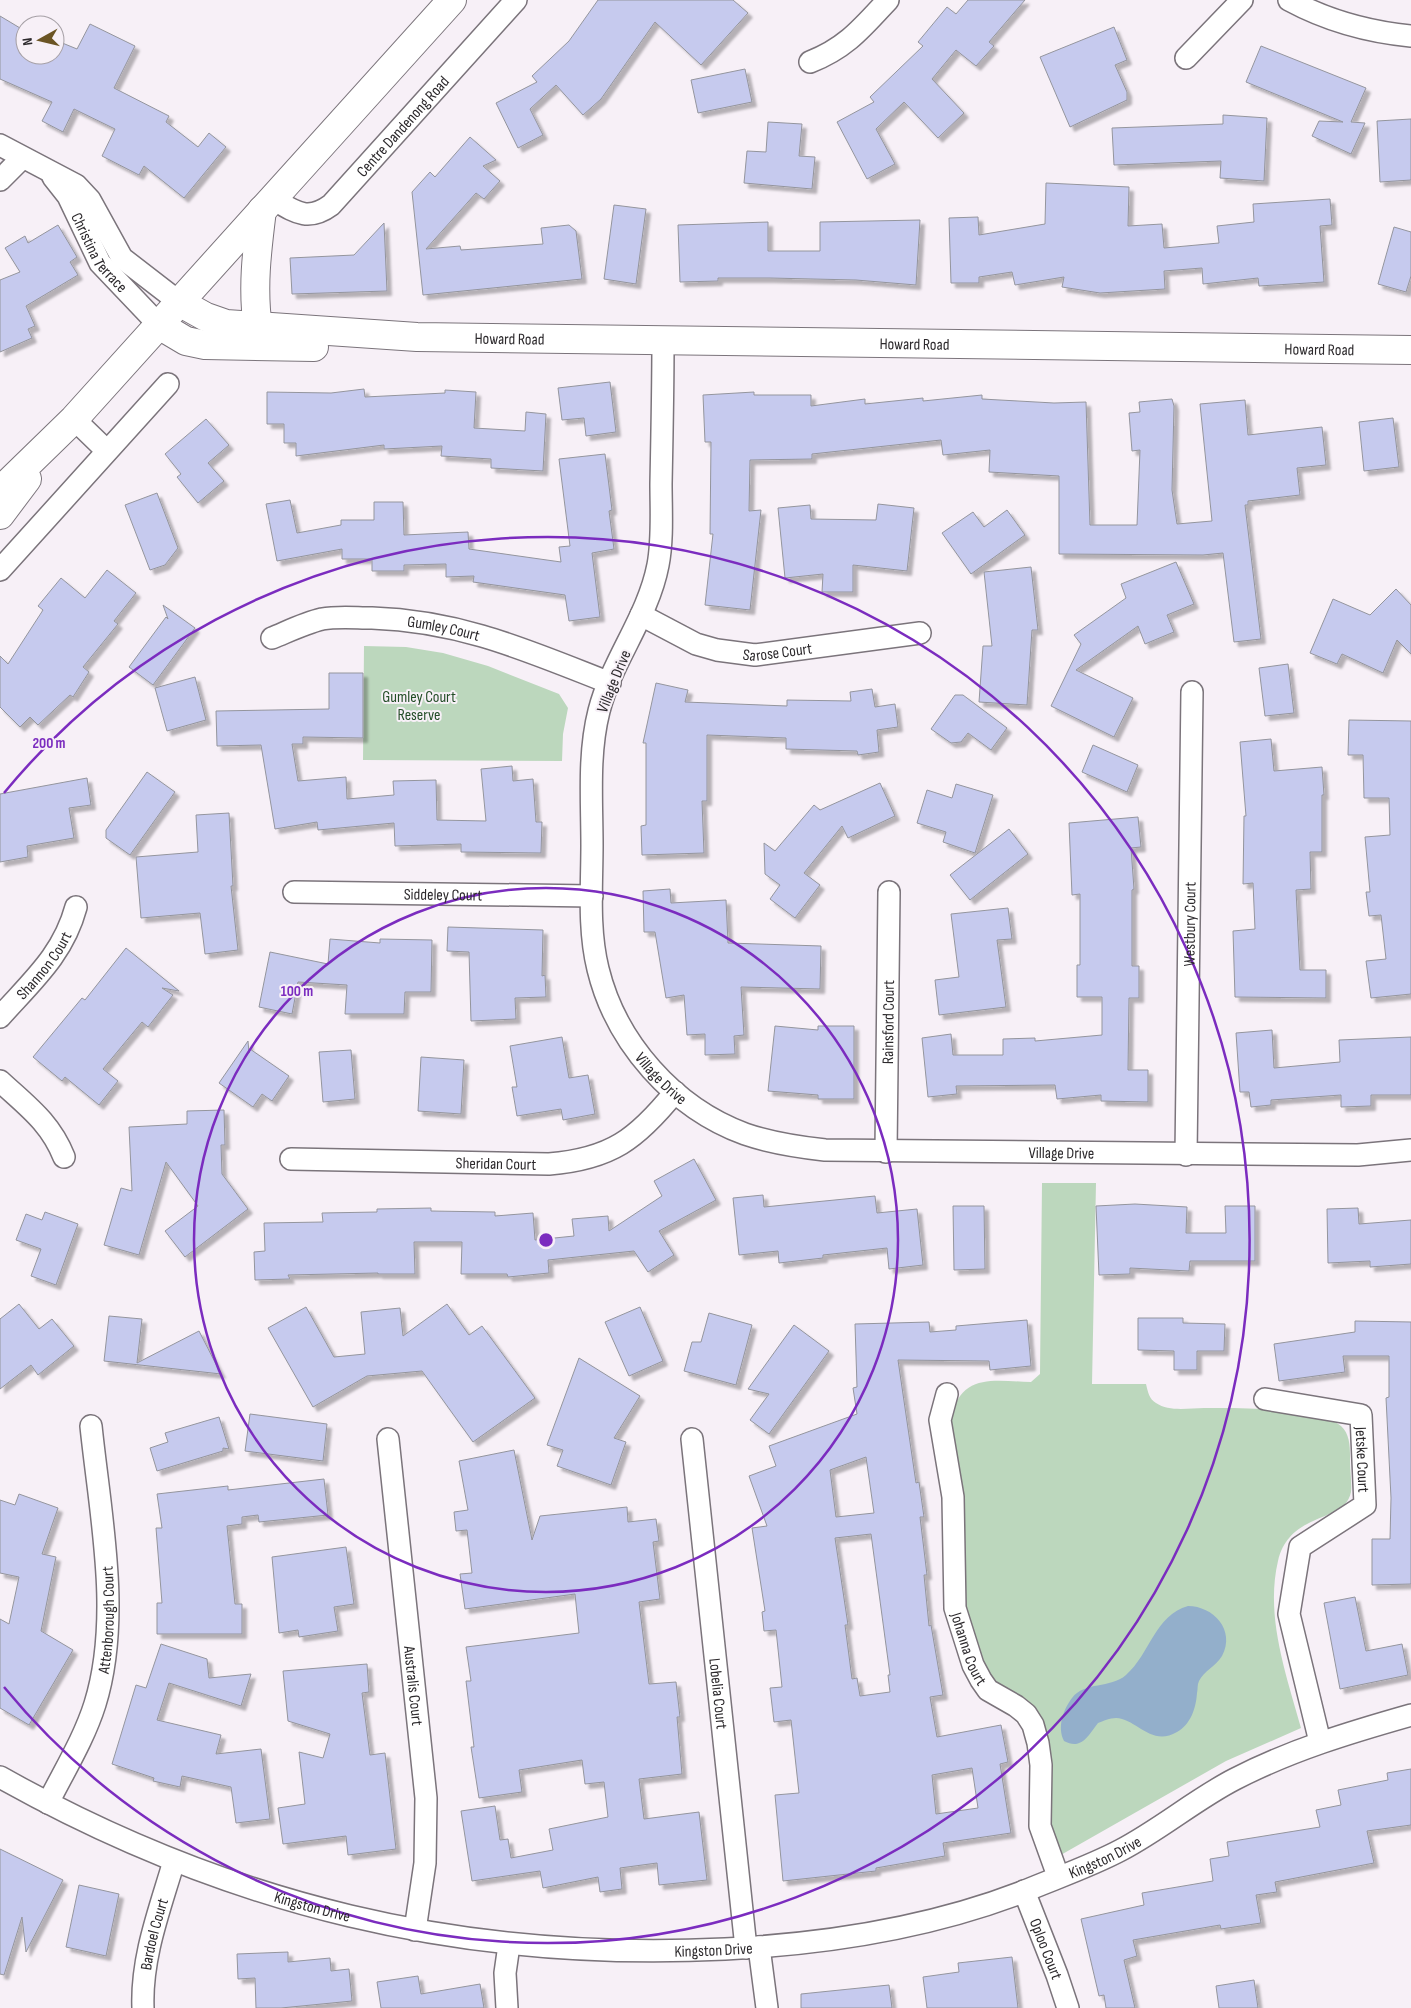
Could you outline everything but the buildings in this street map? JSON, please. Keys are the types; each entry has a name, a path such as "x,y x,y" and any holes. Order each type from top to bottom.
{"main road":[{"path":"0,491 74,419 452,0"},
{"path":"258,328 254,304 254,273 268,205"},
{"name":"Howard Road","path":"179,302 206,317 226,324 258,328 332,330 417,337 1411,350"},
{"name":"Howard Road","path":"159,325 186,341 205,345 333,347 417,337"},
{"path":"0,515 74,419"}],"street":[{"name":"Centre Dandenong Road","path":"268,205 310,214 321,212 331,204 516,0"},
{"path":"810,62 840,48 856,35 888,0"},
{"path":"1186,58 1242,0"},
{"path":"1289,0 1336,20 1366,28 1411,36"},
{"name":"Christina Terrace","path":"0,145 76,186 90,200 122,258 179,302"},
{"path":"0,180 22,158"},
{"name":"Christina Terrace","path":"49,173 68,196 100,263 159,325"},
{"name":"Village Drive","path":"663,340 660,545 652,587 610,683 598,716 592,760 592,896 596,959 606,997 624,1033 643,1062 675,1092 712,1119 746,1134 790,1146 825,1150 886,1152 1186,1155 1358,1155 1411,1150"},
{"path":"0,570 106,450 168,384"},
{"path":"74,419 106,450"},
{"name":"Sarose Court","path":"641,615 696,644 718,650 755,655 920,633"},
{"name":"Gumley Court","path":"272,638 323,619 421,621 452,626 504,642 610,683"},
{"name":"Westbury Court","path":"1186,1155 1192,692"},
{"name":"Siddeley Court","path":"294,892 592,896"},
{"name":"Rainsford Court","path":"886,1152 889,892"},
{"name":"Shannon Court","path":"0,1017 57,953 68,932 76,907"},
{"path":"0,1081 41,1119 56,1136 64,1157"},
{"name":"Sheridan Court","path":"291,1159 548,1164 572,1162 602,1154 626,1141 651,1120 675,1092"},
{"name":"Johanna Court","path":"947,1394 940,1420 953,1497 955,1608 973,1665 981,1680 988,1690 1026,1714 1033,1725 1038,1743 1040,1765 1040,1826 1058,1876"},
{"name":"Jetske Court","path":"1265,1399 1361,1415 1366,1505 1300,1547 1289,1614 1320,1742"},
{"name":"Attenborough Court","path":"48,1804 82,1736 95,1704 107,1639 108,1608 105,1568 91,1426"},
{"name":"Australis Court","path":"388,1439 426,1798 424,1864 415,1930"},
{"name":"Lobelia Court","path":"692,1439 753,1947 767,2008"},
{"name":"Kingston Drive","path":"0,1777 48,1804 114,1836 174,1861 300,1904 376,1923 509,1945 642,1952 753,1947 854,1936 909,1926 1024,1891 1121,1850 1235,1779 1320,1742 1411,1715"},
{"name":"Bardoel Court","path":"143,2008 145,1971 152,1933 174,1861"},
{"name":"Oploo Court","path":"1024,1891 1068,2008"},
{"path":"507,2008 504,1973 509,1945"}],"green space":[{"name":"Gumley Court Reserve","path":"364,646 406,647 443,653 488,666 559,694 568,708 563,734 562,761 363,760"},
{"path":"1042,1183 1096,1183 1092,1384 1146,1384 1149,1395 1154,1401 1161,1406 1173,1409 1235,1408 1276,1410 1315,1415 1330,1420 1341,1426 1347,1434 1350,1448 1351,1485 1351,1492 1347,1502 1339,1509 1305,1525 1294,1533 1284,1545 1278,1561 1274,1603 1276,1624 1284,1666 1301,1728 1226,1761 1059,1856 1050,1826 1045,1729 1039,1714 1029,1702 998,1688 984,1668 964,1607 962,1587 965,1526 950,1420 955,1405 962,1394 970,1387 992,1381 1031,1382 1040,1374"}],"water":[{"path":"1188,1606 1206,1610 1220,1621 1226,1637 1226,1646 1217,1663 1199,1681 1194,1710 1186,1725 1168,1736 1159,1736 1124,1720 1114,1718 1098,1723 1080,1743 1070,1744 1064,1741 1061,1724 1066,1708 1072,1698 1084,1689 1113,1682 1126,1675 1141,1657 1160,1626 1177,1611"}]}
